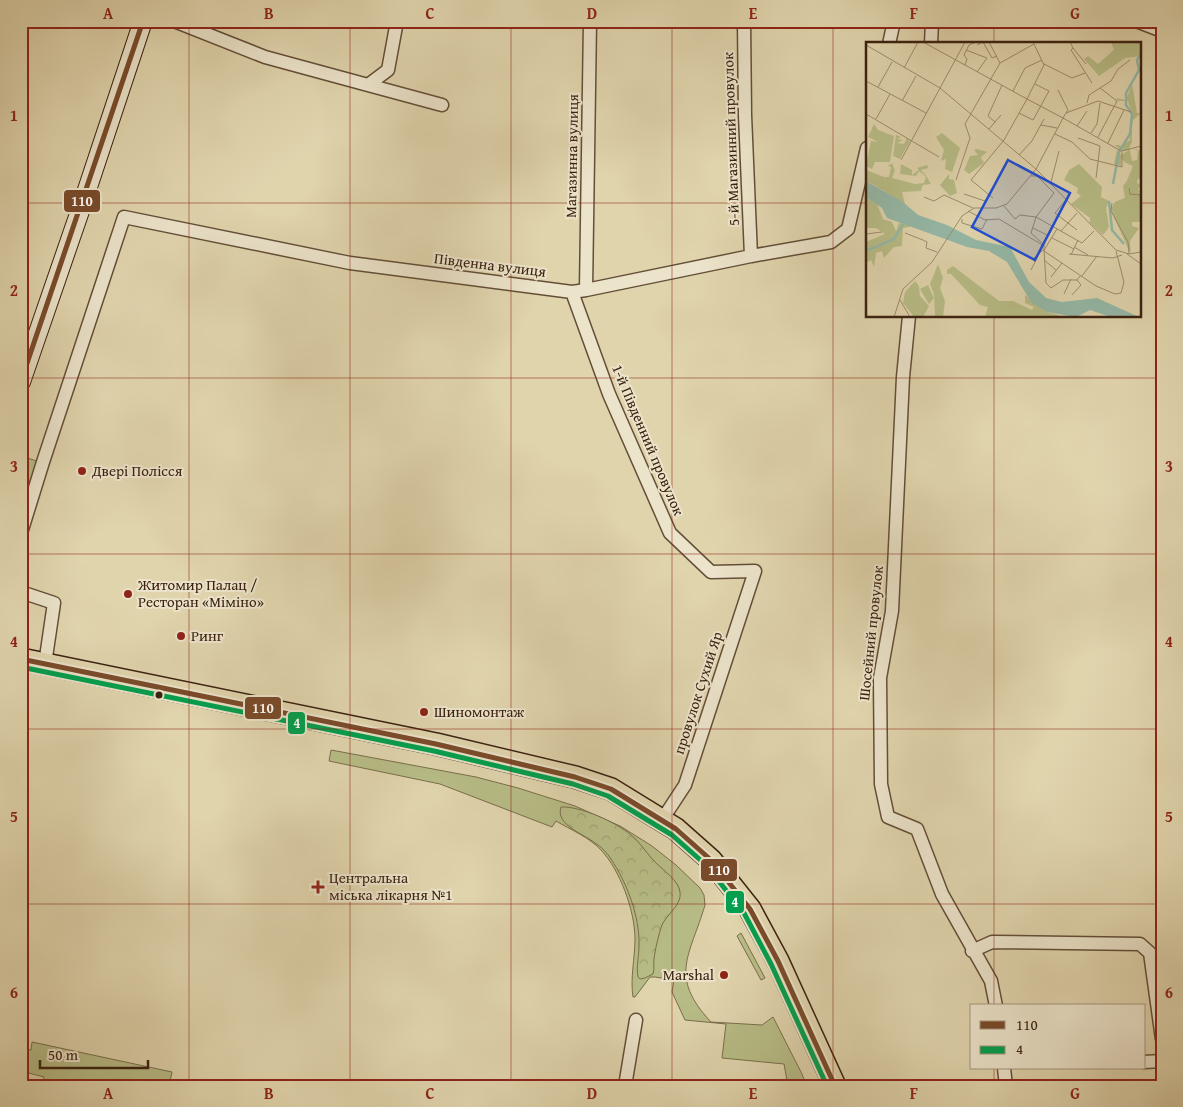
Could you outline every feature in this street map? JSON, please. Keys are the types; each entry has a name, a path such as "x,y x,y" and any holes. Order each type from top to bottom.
{"highway":[{"path":"21,660 426,742 575,777 611,789 676,829 711,860 750,909 778,962 835,1086"}],"main road":[{"path":"21,349 134,21"},
{"path":"21,382 143,21"}],"street":[{"path":"174,21 265,57 442,105"},
{"path":"368,85 388,70 397,21"},
{"name":"Магазинна вулиця","path":"586,290 590,21"},
{"name":"5-й Магазинний провулок","path":"744,21 745,115 751,256"},
{"path":"889,42 894,21"},
{"path":"931,42 932,21"},
{"path":"1136,21 1162,31"},
{"name":"Південна вулиця","path":"21,533 124,217 350,263 572,292 751,256 832,242 848,229 866,152"},
{"name":"1-й Південний провулок","path":"572,292 609,394 670,533 711,572 755,571"},
{"name":"Шосейний провулок","path":"909,318 903,377 892,611 880,678 880,784 888,817 917,829 942,894 972,951 991,981 996,1004"},
{"name":"провулок Сухий Яр","path":"662,820 685,785 755,571"},
{"path":"21,592 54,603 45,664"},
{"path":"972,951 992,942 1140,944 1150,953 1162,1039"},
{"path":"625,1086 636,1020"},
{"path":"1146,1062 1162,1061"},
{"path":"1004,1070 1006,1086"}],"green space":[{"path":"21,456 40,462 21,524"},
{"path":"331,750 476,777 518,788 575,806 620,826 652,846 676,865 700,888 704,895 705,905 686,965 686,978 698,1006 711,1022 762,1025 773,1017 807,1086 788,1086 784,1064 722,1058 726,1024 685,1020 672,992 674,980 650,977 635,997 633,997 635,939 629,904 620,880 608,858 591,841 556,821 552,827 440,784 329,761"},
{"path":"561,807 588,812 624,830 637,841 677,884 680,892 679,901 662,925 655,951 653,974 640,979 638,977 639,935 635,912 617,868 602,848 566,824 560,813"},
{"path":"741,933 765,978 761,980 737,936"},
{"path":"32,1042 172,1072 169,1086 42,1086 44,1077 21,1071 21,1048 31,1050"}],"transit line":[{"name":"110","path":"21,381 143,21"},
{"name":"110","path":"21,659 436,744 575,777 611,789 676,829 711,860 750,909 778,961 835,1086"},
{"name":"4","path":"21,667 434,751 573,784 608,796 672,835 706,865 744,913 771,964 827,1086"}],"place":[{"name":"Двері Полісся","path":"82,471"},
{"name":"Житомир Палац / Ресторан «Міміно»","path":"128,594"},
{"name":"Ринг","path":"181,636"},
{"name":"Шиномонтаж","path":"424,712"},
{"name":"Центральна міська лікарня №1","path":"318,887"},
{"name":"Marshal","path":"724,975"}]}
